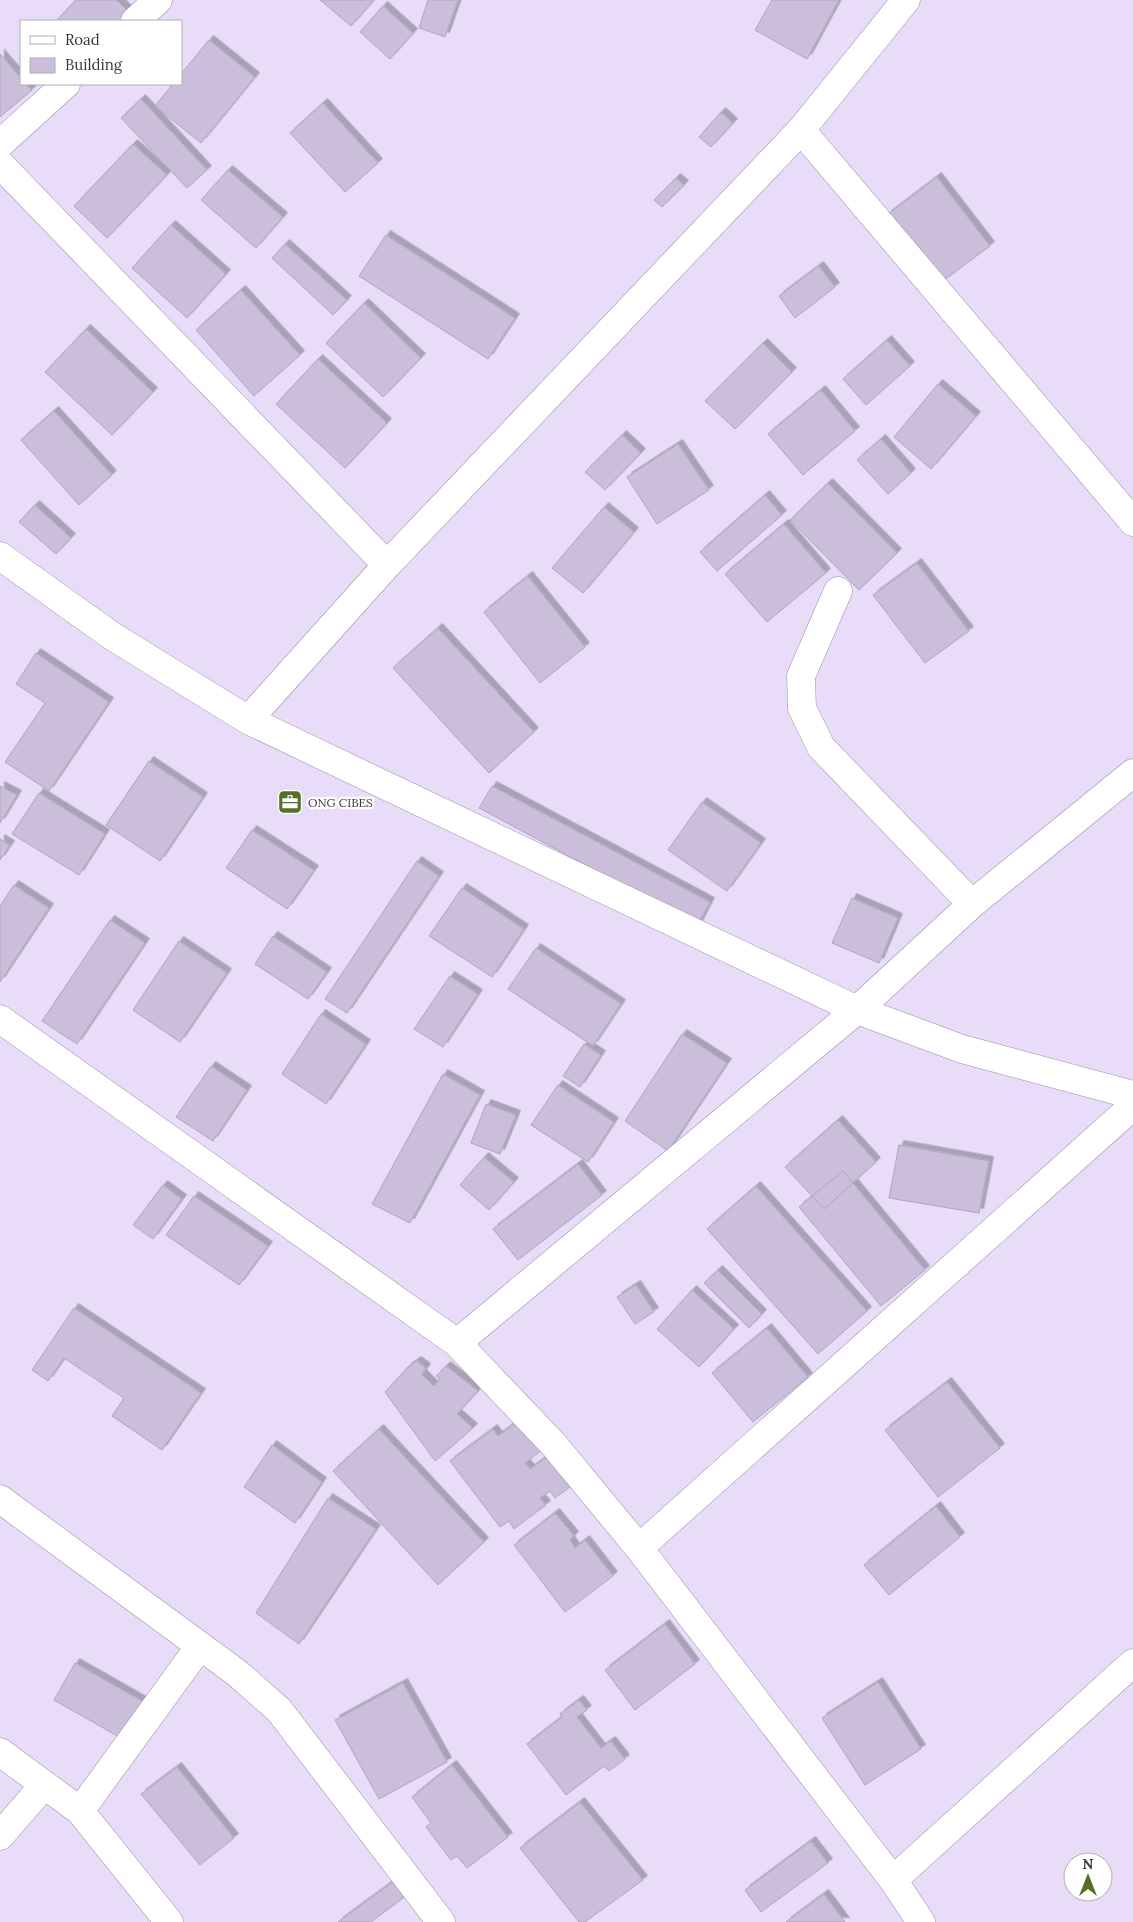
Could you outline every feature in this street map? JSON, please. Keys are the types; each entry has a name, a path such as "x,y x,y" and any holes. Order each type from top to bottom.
{"street":[{"path":"136,20 158,0"},
{"path":"248,720 387,565 801,130 906,0"},
{"path":"0,144 65,85"},
{"path":"801,130 1133,522"},
{"path":"0,164 387,565"},
{"path":"0,556 112,636 248,720 858,1010 962,1048 1133,1095"},
{"path":"838,591 801,676 802,708 821,747 972,904"},
{"path":"457,1343 858,1010 972,904 1133,773"},
{"path":"0,1019 457,1343 554,1445 639,1548 893,1880 921,1922"},
{"path":"639,1548 1133,1106"},
{"path":"0,1499 236,1673 279,1710 441,1922"},
{"path":"80,1811 200,1646"},
{"path":"893,1880 1133,1664"},
{"path":"0,1752 80,1811 169,1922"},
{"path":"0,1836 44,1785"}],"building":[{"path":"76,0 117,0 129,12 122,20 57,20"},
{"path":"320,0 374,0 351,26"},
{"path":"428,0 458,0 445,37 419,28"},
{"path":"772,0 839,0 807,59 755,30"},
{"path":"383,6 413,33 390,59 360,32"},
{"path":"209,40 255,77 201,143 155,106 172,85 182,85 182,73"},
{"path":"0,54 20,77 20,85 27,85 32,90 0,117"},
{"path":"141,99 207,170 187,188 121,118"},
{"path":"323,103 378,163 345,192 290,133"},
{"path":"721,112 733,123 711,147 699,137"},
{"path":"133,144 167,175 107,238 74,206"},
{"path":"228,170 283,217 256,248 201,200"},
{"path":"937,177 990,246 939,284 887,215"},
{"path":"676,178 684,185 662,207 654,200"},
{"path":"171,225 226,274 187,318 132,268"},
{"path":"386,235 515,318 488,359 359,276"},
{"path":"285,244 347,300 333,315 272,258"},
{"path":"819,266 835,287 795,318 779,296"},
{"path":"241,290 300,355 254,396 196,330"},
{"path":"364,303 421,358 383,397 326,343"},
{"path":"86,329 153,392 112,435 45,372"},
{"path":"887,340 910,366 866,405 843,379"},
{"path":"763,343 792,372 735,429 705,401"},
{"path":"318,359 387,423 345,468 276,404"},
{"path":"938,384 976,416 931,469 894,437"},
{"path":"821,390 855,431 803,475 768,434"},
{"path":"54,411 112,475 79,505 21,440"},
{"path":"622,435 641,453 605,490 585,472"},
{"path":"881,439 911,473 888,494 857,460"},
{"path":"678,444 709,490 657,524 627,477"},
{"path":"828,483 897,553 859,590 790,520"},
{"path":"765,495 782,515 717,571 700,552"},
{"path":"35,505 71,538 56,554 19,522"},
{"path":"604,507 634,532 583,593 552,568"},
{"path":"784,524 826,573 767,622 725,574"},
{"path":"917,563 969,631 925,663 873,595"},
{"path":"528,576 585,647 540,683 484,612"},
{"path":"438,628 534,732 489,773 393,668"},
{"path":"36,653 109,702 49,791 5,762 45,703 16,684"},
{"path":"149,761 203,797 160,861 106,825"},
{"path":"0,786 17,795 0,823"},
{"path":"492,786 710,902 698,925 479,808"},
{"path":"39,793 105,834 79,875 12,834"},
{"path":"702,802 761,843 727,891 668,850"},
{"path":"252,830 314,870 287,909 226,868"},
{"path":"0,839 10,845 0,860"},
{"path":"417,861 439,876 347,1013 325,999"},
{"path":"14,885 49,908 0,982 0,906"},
{"path":"462,888 524,929 492,977 429,936"},
{"path":"852,898 898,918 879,963 832,943"},
{"path":"110,920 145,943 77,1044 42,1021"},
{"path":"273,936 327,972 308,999 255,964"},
{"path":"179,941 227,973 180,1042 133,1010"},
{"path":"536,948 621,1004 593,1046 508,989"},
{"path":"450,976 478,994 443,1047 414,1029"},
{"path":"321,1014 366,1044 326,1104 282,1074"},
{"path":"682,1034 727,1063 668,1151 625,1121"},
{"path":"584,1044 601,1055 580,1087 563,1076"},
{"path":"211,1066 247,1090 213,1141 176,1117"},
{"path":"443,1074 480,1095 410,1223 372,1204"},
{"path":"558,1085 614,1122 588,1162 531,1125"},
{"path":"486,1104 516,1115 500,1154 471,1143"},
{"path":"838,1120 876,1162 824,1209 785,1167"},
{"path":"899,1145 989,1161 979,1213 889,1198"},
{"path":"484,1157 514,1182 489,1210 460,1185"},
{"path":"578,1164 602,1195 518,1260 493,1229"},
{"path":"843,1171 925,1270 881,1306 799,1207"},
{"path":"163,1185 182,1199 153,1239 133,1225"},
{"path":"756,1186 867,1311 818,1354 707,1229"},
{"path":"194,1196 268,1246 239,1285 166,1235"},
{"path":"718,1270 762,1314 749,1328 704,1283"},
{"path":"636,1285 654,1312 635,1324 617,1297"},
{"path":"692,1290 734,1329 699,1367 657,1329"},
{"path":"74,1308 201,1393 162,1450 112,1416 124,1398 64,1358 48,1381 32,1370"},
{"path":"767,1328 808,1377 753,1422 712,1373"},
{"path":"417,1361 426,1368 422,1374 434,1386 440,1379 436,1376 446,1366 478,1391 457,1414 473,1428 435,1461 385,1392 408,1367"},
{"path":"947,1382 1000,1448 938,1497 885,1430"},
{"path":"519,1420 542,1450 525,1463 530,1469 547,1457 570,1487 555,1498 550,1491 540,1498 546,1505 514,1529 509,1521 500,1527 450,1461 493,1429 498,1436"},
{"path":"379,1429 484,1542 438,1585 333,1471"},
{"path":"272,1445 322,1482 295,1523 244,1487"},
{"path":"328,1498 376,1529 299,1644 256,1613"},
{"path":"936,1506 960,1537 889,1595 864,1565"},
{"path":"555,1513 574,1536 570,1540 575,1548 585,1540 613,1576 565,1612 514,1545"},
{"path":"665,1624 695,1664 635,1710 605,1670"},
{"path":"75,1663 149,1705 128,1742 54,1700"},
{"path":"878,1682 921,1749 865,1785 822,1718"},
{"path":"403,1683 447,1762 379,1799 335,1720"},
{"path":"579,1700 587,1710 577,1717 601,1748 611,1741 625,1759 609,1771 604,1766 566,1795 527,1744 562,1717 560,1714"},
{"path":"452,1765 508,1837 467,1868 457,1856 451,1860 426,1827 431,1823 412,1797"},
{"path":"177,1767 234,1838 200,1865 141,1794"},
{"path":"580,1802 643,1880 585,1922 579,1922 520,1848"},
{"path":"811,1841 828,1863 761,1912 745,1890"},
{"path":"398,1878 410,1893 371,1922 338,1922"},
{"path":"824,1894 845,1922 786,1922"}],"place":[{"name":"ONG CIBES","path":"290,802"}]}
